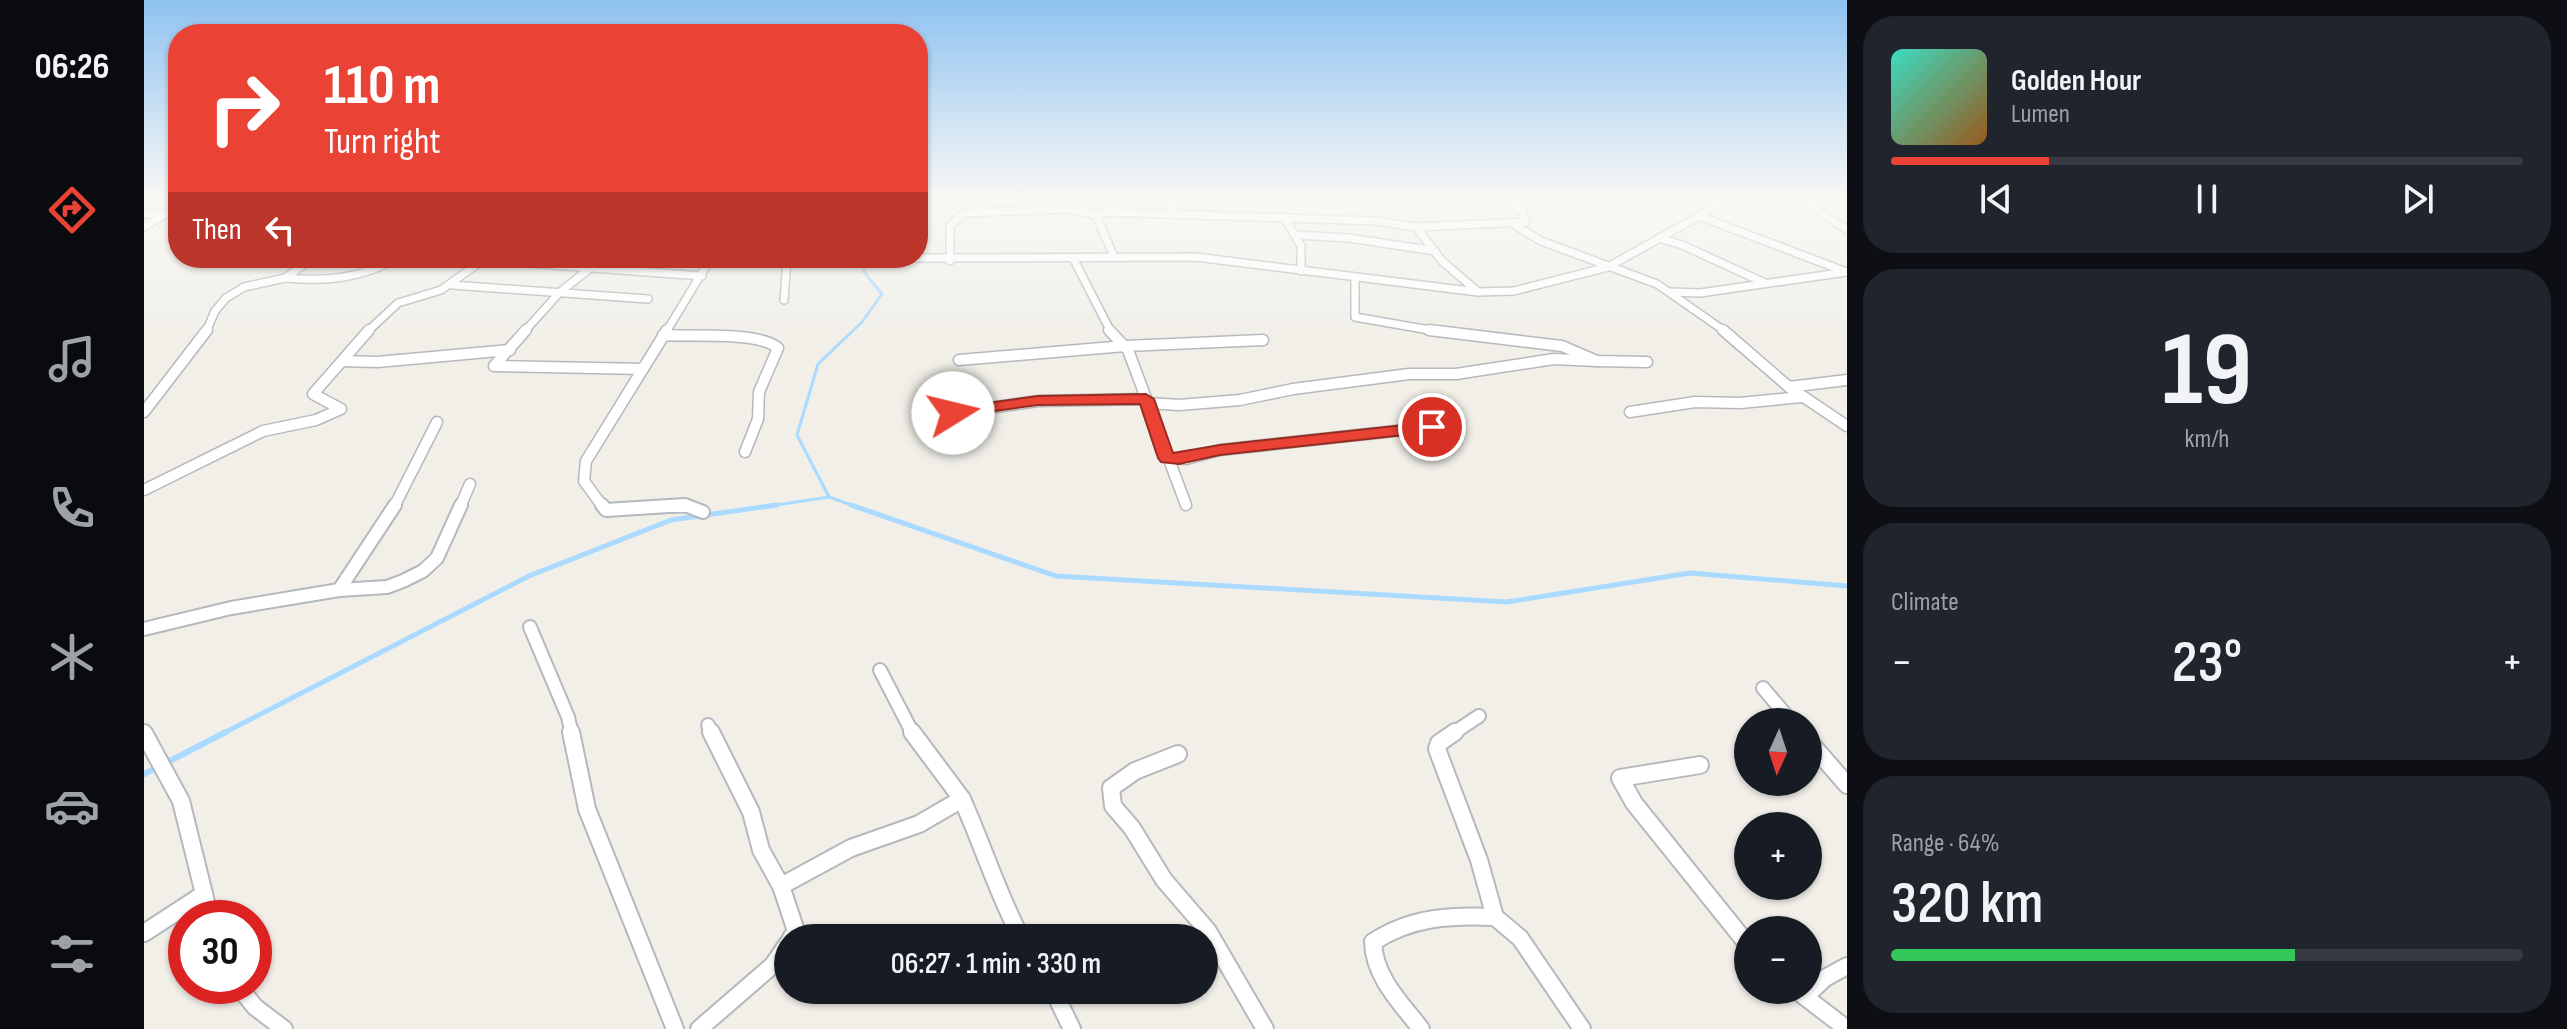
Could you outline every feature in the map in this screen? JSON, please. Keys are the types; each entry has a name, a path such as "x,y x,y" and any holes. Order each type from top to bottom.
{"street":[{"path":"950,245 950,261"},
{"path":"1109,245 1114,257"},
{"path":"1301,245 1301,271"},
{"path":"1395,245 1435,251"},
{"path":"1430,245 1478,292"},
{"path":"1551,245 1642,277 1668,291 1729,334 1802,397 1847,426"},
{"path":"928,259 1196,257 1478,292 1514,291 1608,267 1647,245"},
{"path":"1680,245 1769,285"},
{"path":"1776,245 1847,272"},
{"path":"1073,258 1105,326 1125,346 1186,505"},
{"path":"285,278 299,268"},
{"path":"144,412 205,334 215,311 226,298 244,287 285,278 321,282 381,268"},
{"path":"144,490 239,444 251,434 318,422 334,415 341,409 313,394 315,386 397,304 451,285 473,268"},
{"path":"569,268 702,276"},
{"path":"703,512 685,505 606,510 584,481 586,461 706,268"},
{"path":"784,300 786,268"},
{"path":"588,270 560,292 494,366 643,369"},
{"path":"1668,291 1691,294 1847,272"},
{"path":"1355,278 1355,317 1458,335 1562,346 1597,361"},
{"path":"451,285 648,299"},
{"path":"663,335 705,338 748,336 770,341 778,348 759,392 758,419 745,452"},
{"path":"959,360 1125,346 1263,340"},
{"path":"343,361 377,362 511,350"},
{"path":"953,413 1048,400 1147,401 1179,405 1240,400 1293,389 1409,374 1456,374 1554,359 1647,362"},
{"path":"1789,387 1847,380"},
{"path":"1630,412 1695,402 1740,403 1802,397"},
{"path":"339,590 388,518 437,422"},
{"path":"1167,458 1186,459 1220,450 1432,427"},
{"path":"144,629 231,608 339,590 387,587 423,571 437,558 470,484"},
{"path":"530,627 568,717 587,809 675,1029"},
{"path":"880,670 893,703 935,766 962,799 979,836 998,894 1014,924"},
{"path":"1763,688 1780,708"},
{"path":"1479,716 1439,743 1437,749 1479,860 1495,917 1520,938 1582,1029"},
{"path":"708,725 751,812 761,850 781,886 794,924"},
{"path":"144,733 181,801 206,900"},
{"path":"1178,754 1135,771 1111,788 1113,806 1132,828 1164,880 1208,931 1265,1029"},
{"path":"1822,756 1847,785"},
{"path":"1700,765 1620,778 1634,803 1734,928"},
{"path":"781,886 851,848 919,824 962,799"},
{"path":"144,933 204,894"},
{"path":"1421,1029 1380,972 1372,953 1373,942 1384,934 1432,917 1495,917"},
{"path":"699,1029 774,964"},
{"path":"1822,980 1847,966"},
{"path":"253,1004 284,1029"},
{"path":"1060,1004 1072,1029"},
{"path":"1814,1004 1847,1029"}],"waterway":[{"path":"829,497 797,435 818,364 862,322 882,294 863,268"},
{"path":"765,507 829,497"},
{"path":"829,497 857,507"},
{"path":"765,507 777,505"},
{"path":"851,505 1056,576 1507,602 1690,573 1847,586"},
{"path":"222,734 529,576 671,520 765,507"},
{"path":"164,764 226,732"},
{"path":"144,774 156,768"}],"route":[{"path":"953,413 1058,399 1146,399 1167,458 1179,459 1220,450 1432,427"}]}
